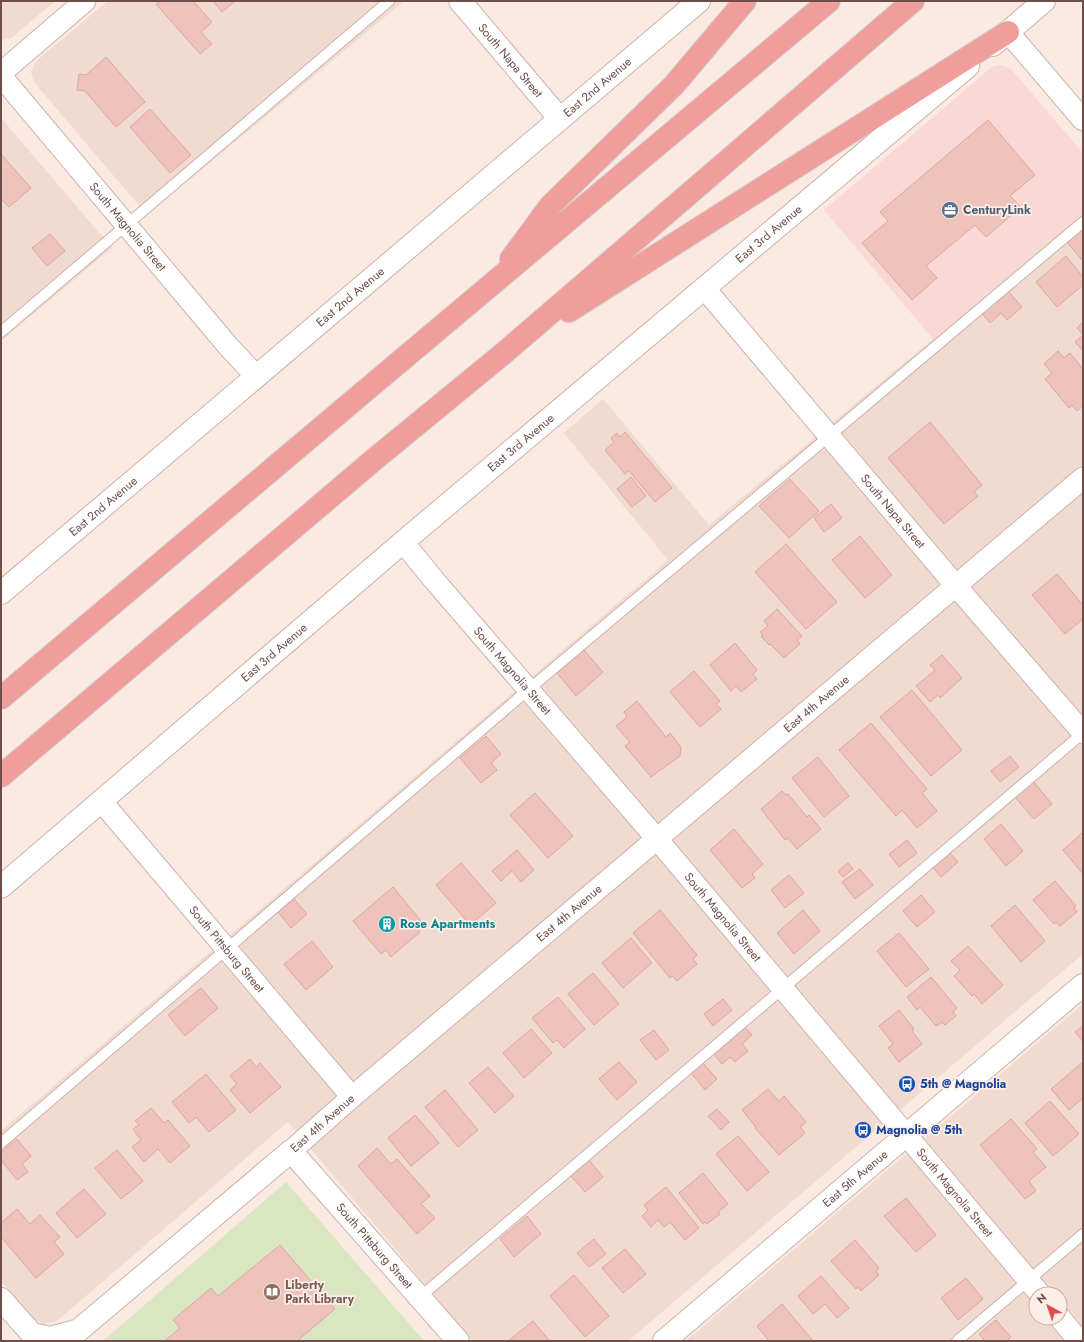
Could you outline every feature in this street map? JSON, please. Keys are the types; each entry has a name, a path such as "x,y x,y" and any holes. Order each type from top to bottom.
{"highway":[{"path":"491,287 551,205 674,85 745,1"},
{"path":"1,698 318,428 491,287 829,1"},
{"path":"1,776 376,458 504,353 913,1"},
{"path":"504,353 1008,32"}],"street":[{"path":"1,73 85,1"},
{"name":"South Napa Street","path":"460,1 560,119"},
{"name":"East 2nd Avenue","path":"1,593 699,1"},
{"name":"East 3rd Avenue","path":"1,887 102,802 403,542 705,289 1044,1"},
{"path":"1008,32 1083,120"},
{"name":"South Magnolia Street","path":"1,76 228,346 256,376"},
{"name":"South Napa Street","path":"705,289 956,586 1083,733"},
{"name":"East 4th Avenue","path":"1,1298 32,1334 50,1338 79,1330 1083,478"},
{"name":"South Magnolia Street","path":"403,542 908,1135 1033,1286"},
{"name":"South Pittsburg Street","path":"102,802 352,1097"},
{"name":"East 5th Avenue","path":"664,1341 1083,985"},
{"name":"South Pittsburg Street","path":"291,1151 458,1341"},
{"path":"1067,1326 1079,1341"}],"lane":[{"path":"1,332 389,1"},
{"path":"1,1143 528,690 830,437 1083,222"},
{"path":"420,1296 782,987 1083,733"},
{"path":"1035,1286 1083,1234"},
{"path":"957,1341 1028,1291"}],"shaded area":[{"path":"1,1 55,1 11,38 3,40 1,39"},
{"path":"108,1 404,1 147,215 34,82 31,72 36,61"},
{"path":"1002,65 1011,69 1083,153 1083,211 933,339 824,210 992,67"},
{"path":"1,118 112,248 1,341"},
{"path":"1083,211 1083,954 628,1341 473,1341 288,1122 57,1321 43,1324 32,1318 1,1281 1,1131 668,560 564,433 603,399 709,525 933,339"},
{"path":"1083,1004 1083,1341 686,1341"}],"green space":[{"path":"286,1182 424,1341 103,1341"}],"building":[{"path":"160,1 193,1 212,22 201,32 212,44 200,54 156,4"},
{"path":"213,1 235,1 222,12"},
{"path":"106,57 145,102 116,127 85,91 77,90 79,74 86,75"},
{"path":"150,109 191,155 170,173 130,127"},
{"name":"CenturyLink","path":"988,120 1035,175 1010,196 1021,207 986,237 975,225 926,266 937,278 912,300 862,243 888,221 880,212"},
{"path":"1,154 31,188 9,207 1,199"},
{"path":"1083,226 1083,257 1081,259 1066,241"},
{"path":"50,234 65,251 47,266 32,248"},
{"path":"1066,256 1083,277 1083,285 1057,307 1036,282"},
{"path":"1007,290 1022,307 1007,320 1001,313 990,323 981,312"},
{"path":"1083,322 1083,335 1077,328"},
{"path":"1083,335 1083,351 1075,342"},
{"path":"1058,351 1064,358 1070,353 1083,369 1083,406 1077,411 1072,405 1069,408 1045,379 1052,373 1044,364"},
{"path":"930,422 982,485 974,492 978,496 944,524 888,458"},
{"path":"625,432 672,488 655,502 629,471 625,474 605,450 614,442 611,438 617,433 620,437"},
{"path":"631,477 646,496 632,507 617,489"},
{"path":"790,479 819,511 789,538 759,506"},
{"path":"831,504 842,518 824,532 814,518"},
{"path":"860,536 892,575 865,598 832,560"},
{"path":"786,544 837,602 806,629 755,572"},
{"path":"1057,574 1083,605 1083,619 1065,634 1032,595"},
{"path":"777,609 802,636 797,640 800,644 784,658 770,644 769,645 761,636 763,635 760,632 768,626 764,621"},
{"path":"735,643 757,670 753,674 757,679 741,692 736,686 731,691 710,665"},
{"path":"584,650 603,672 576,696 557,673"},
{"path":"942,655 962,678 940,698 938,695 930,702 916,686 935,670 930,665"},
{"path":"694,671 720,701 716,704 721,709 700,727 670,692"},
{"path":"912,690 962,750 931,776 880,717"},
{"path":"637,701 666,737 670,733 681,747 680,756 651,777 625,746 630,742 616,726 627,717 624,712"},
{"path":"871,723 927,789 922,793 937,811 917,828 902,810 896,816 839,750"},
{"path":"486,736 501,754 491,763 497,770 481,783 460,758"},
{"path":"1010,756 1019,767 1000,782 991,771"},
{"path":"818,757 849,796 824,817 792,778"},
{"path":"1032,780 1052,804 1034,819 1014,796"},
{"path":"782,791 786,795 788,794 807,817 809,815 821,829 797,849 788,838 785,840 761,809"},
{"path":"535,793 573,836 548,858 510,815"},
{"path":"1001,824 1023,851 1006,866 984,839"},
{"path":"734,829 763,864 752,874 755,878 742,888 710,850"},
{"path":"1083,832 1083,874 1063,850"},
{"path":"907,840 917,853 899,867 889,854"},
{"path":"947,849 958,862 941,877 930,864"},
{"path":"517,850 534,870 521,882 512,871 501,881 492,871"},
{"path":"461,863 496,903 470,925 436,885"},
{"path":"848,863 853,869 843,877 838,871"},
{"path":"860,869 873,885 855,899 842,882"},
{"path":"789,875 804,893 785,908 771,890"},
{"path":"1055,881 1076,906 1074,908 1077,912 1060,926 1056,922 1054,924 1033,900"},
{"name":"Rose Apartments","path":"393,887 421,921 415,926 420,932 391,957 386,950 381,954 353,921"},
{"path":"921,895 935,912 917,927 903,911"},
{"path":"294,899 307,914 291,928 278,912"},
{"path":"1015,905 1045,941 1021,962 991,926"},
{"path":"660,910 697,955 693,959 697,964 677,981 672,976 670,978 633,933"},
{"path":"803,910 820,931 794,954 777,933"},
{"path":"899,933 929,969 906,987 877,951"},
{"path":"631,938 652,963 623,988 602,963"},
{"path":"312,941 333,967 306,990 284,964"},
{"path":"968,946 1003,985 982,1004 974,994 972,996 954,976 960,970 951,961"},
{"path":"593,973 619,1004 594,1025 568,994"},
{"path":"931,977 957,1008 953,1012 956,1016 945,1025 942,1022 936,1026 920,1007 917,1010 907,997"},
{"path":"201,988 218,1008 185,1036 168,1015"},
{"path":"558,997 585,1029 564,1048 557,1040 553,1043 532,1018"},
{"path":"723,999 732,1010 713,1026 704,1014"},
{"path":"899,1010 914,1029 912,1031 922,1044 899,1062 888,1048 893,1044 879,1026"},
{"path":"742,1024 752,1035 742,1044 748,1051 735,1062 730,1057 722,1064 711,1051"},
{"path":"1083,1026 1083,1042 1075,1032"},
{"path":"531,1029 552,1053 524,1078 503,1053"},
{"path":"654,1030 669,1050 656,1060 640,1040"},
{"path":"250,1059 256,1067 260,1063 281,1087 250,1113 230,1090 237,1084 230,1076"},
{"path":"619,1062 637,1082 617,1100 599,1079"},
{"path":"1083,1062 1083,1098 1069,1110 1051,1089"},
{"path":"703,1063 717,1079 705,1090 691,1073"},
{"path":"488,1067 514,1096 495,1113 469,1083"},
{"path":"206,1074 236,1110 209,1132 196,1117 189,1123 172,1102"},
{"path":"768,1089 779,1101 784,1096 806,1122 800,1127 805,1133 779,1155 755,1128 756,1127 742,1110"},
{"path":"445,1090 478,1130 458,1147 425,1107"},
{"path":"1050,1101 1079,1134 1053,1156 1025,1123"},
{"path":"151,1108 164,1123 168,1120 190,1146 170,1163 158,1149 144,1162 132,1147 141,1140 133,1129 139,1125 135,1121"},
{"path":"717,1109 729,1122 721,1130 708,1116"},
{"path":"415,1115 439,1143 411,1166 388,1138"},
{"path":"1011,1119 1037,1149 1033,1152 1046,1167 1029,1181 1036,1191 1025,1199 980,1145"},
{"path":"738,1136 769,1172 747,1191 716,1154"},
{"path":"17,1139 31,1156 22,1164 28,1172 17,1180 1,1160 1,1152"},
{"path":"377,1148 391,1164 397,1159 430,1196 421,1204 435,1218 417,1234 358,1166"},
{"path":"117,1150 143,1181 121,1199 95,1168"},
{"path":"589,1160 603,1177 585,1192 571,1176"},
{"path":"703,1173 728,1204 718,1212 720,1214 707,1224 705,1222 703,1224 679,1193"},
{"path":"666,1187 699,1228 685,1240 670,1222 664,1227 658,1220 651,1227 642,1216 648,1210 644,1205"},
{"path":"84,1189 106,1214 77,1238 56,1213"},
{"path":"906,1198 936,1235 916,1252 884,1216"},
{"path":"17,1209 30,1224 40,1215 60,1237 54,1242 64,1254 36,1278 1,1237 1,1223"},
{"path":"527,1216 541,1234 514,1257 500,1239"},
{"path":"594,1239 606,1254 589,1267 577,1253"},
{"path":"855,1240 879,1268 876,1271 879,1275 861,1291 858,1287 856,1289 831,1261"},
{"name":"Liberty Park Library","path":"280,1245 335,1309 297,1341 165,1341 180,1328 173,1320 211,1288 218,1296"},
{"path":"625,1249 646,1274 623,1293 602,1268"},
{"path":"574,1275 609,1316 585,1337 550,1296"},
{"path":"821,1276 849,1308 837,1318 825,1304 813,1314 798,1296"},
{"path":"966,1278 983,1299 958,1320 941,1298"},
{"path":"782,1304 813,1341 769,1341 757,1326"},
{"path":"996,1320 1011,1337 1006,1341 985,1341 979,1334"},
{"path":"533,1321 550,1341 508,1341"}],"place":[{"name":"CenturyLink","path":"950,210"},
{"name":"Rose Apartments","path":"387,924"},
{"name":"5th @ Magnolia","path":"907,1084"},
{"name":"Magnolia @ 5th","path":"863,1130"},
{"name":"Liberty Park Library","path":"272,1292"}]}
